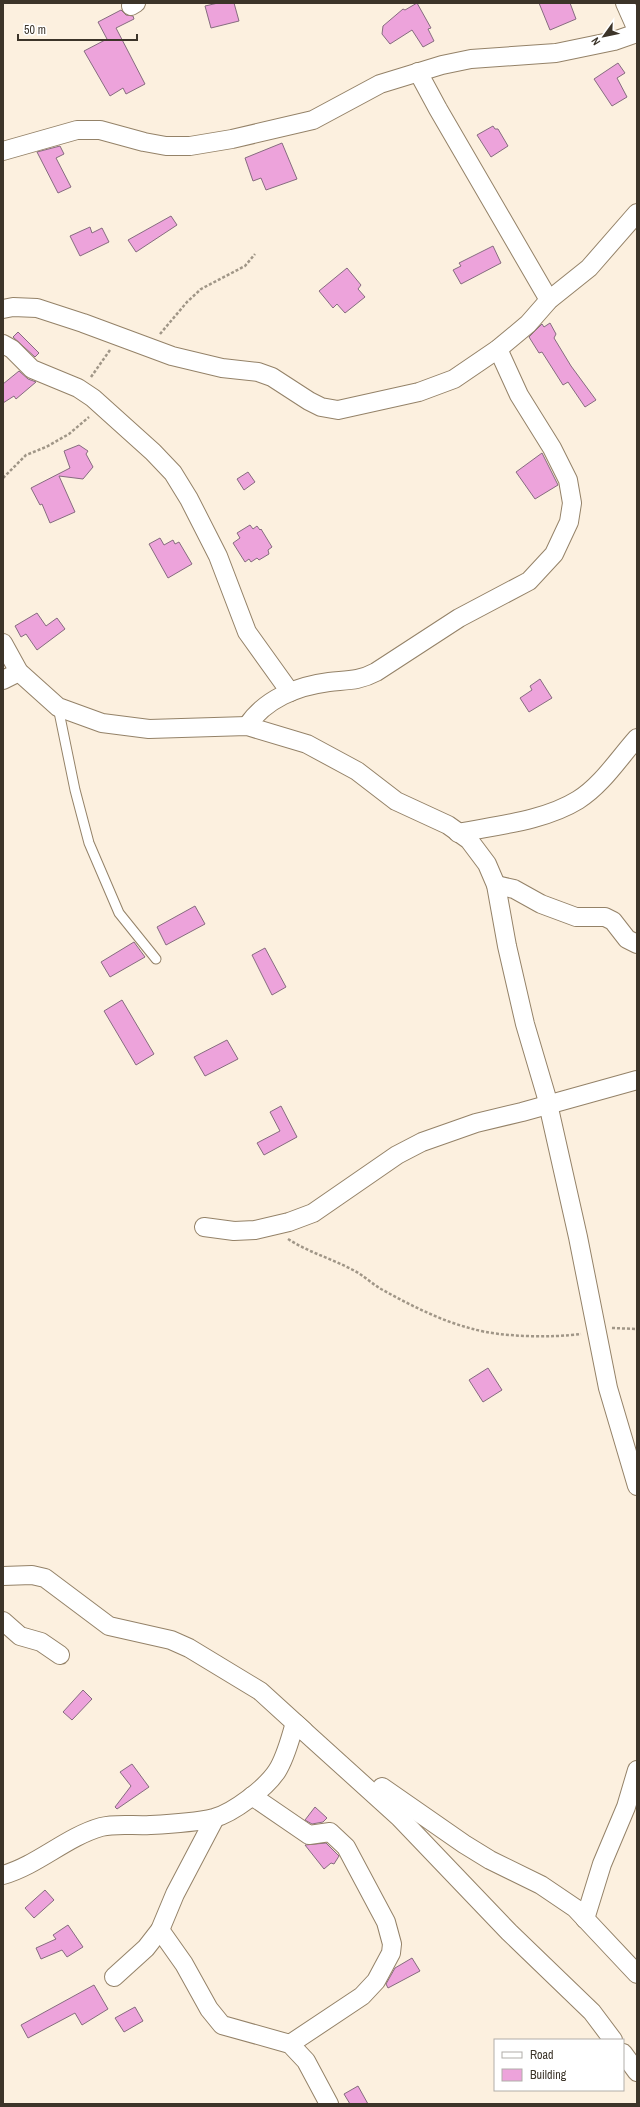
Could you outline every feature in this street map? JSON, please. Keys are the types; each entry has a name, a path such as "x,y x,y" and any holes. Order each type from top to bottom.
{"street":[{"path":"625,3 637,30"},
{"path":"3,151 77,130 100,130 144,142 166,146 190,146 232,139 313,120 380,84 418,72 472,59 556,53 614,41 637,33"},
{"path":"418,72 549,300"},
{"path":"3,309 13,307 36,308 83,322 172,356 222,368 258,372 272,377 321,407 338,410 419,392 454,378 498,349 528,324 549,300 589,268 637,213"},
{"path":"3,344 12,349 32,369 78,388 93,398 153,452 173,473 190,499 218,556 247,632 290,692"},
{"path":"247,726 256,714 280,696 304,686 327,682 362,679 376,672 459,618 530,581 554,554 569,522 572,503 568,480 552,448 519,395 498,349"},
{"path":"3,643 19,672 58,707 102,722 148,729 247,726 280,735 322,750 357,771 396,801 448,825 469,840 487,864 496,885 507,946 525,1024 548,1104 597,1330 608,1388 637,1486"},
{"path":"3,680 19,672"},
{"path":"458,833 526,820 555,811 579,800 604,777 637,738"},
{"path":"496,885 514,889 542,904 576,917 605,917 613,921 627,939 637,944"},
{"path":"204,1227 234,1231 265,1228 289,1222 313,1213 396,1155 422,1142 476,1122 522,1112 548,1104 607,1090 637,1080"},
{"path":"3,1576 32,1576 45,1578 109,1626 171,1640 189,1648 260,1691 399,1817 509,1932 592,2012 612,2039"},
{"path":"3,1621 20,1636 41,1642 60,1655"},
{"path":"3,1875 27,1865 72,1839 104,1827 150,1825 215,1818 252,1796 268,1782 277,1771 300,1727"},
{"path":"300,1727 411,1809 490,1860 541,1885 574,1908 637,1974"},
{"path":"586,1920 602,1864 626,1807 637,1770"},
{"path":"252,1796 309,1835 330,1832 346,1847 386,1922 392,1944 388,1961 383,1970 376,1981 362,1996 290,2044"},
{"path":"114,1977 146,1948 160,1930 176,1894 215,1818"},
{"path":"160,1930 184,1964 209,2009 222,2025 228,2029 290,2044 306,2061 329,2104"},
{"path":"624,2054 637,2072"}],"lane":[{"path":"58,707 75,790 89,843 119,913 156,959"}],"path":[{"path":"3,478 26,455 64,438 85,422"},
{"path":"265,1228 307,1250 352,1269 382,1289 419,1309 474,1330 532,1336 565,1336 597,1330 637,1329"}],"building":[{"path":"218,3 234,3 239,21 211,28 205,6"},
{"path":"417,3 431,28 428,29 434,41 423,47 412,30 390,44 382,34 383,26 403,9 405,10"},
{"path":"539,3 570,3 576,19 550,30"},
{"path":"121,10 126,15 133,16 134,19 116,28 145,84 126,94 123,88 110,96 84,51 107,39 98,22"},
{"path":"618,63 625,73 617,78 627,97 612,106 594,79"},
{"path":"493,126 495,129 498,129 508,146 491,157 477,135"},
{"path":"282,143 297,179 266,190 261,178 253,181 245,158"},
{"path":"60,146 64,154 56,158 71,187 58,193 37,152"},
{"path":"171,216 177,225 136,252 128,240"},
{"path":"90,227 92,233 102,228 109,242 80,256 70,236"},
{"path":"493,246 501,263 461,284 453,270 461,266 459,263"},
{"path":"347,268 361,285 358,289 365,297 345,313 337,304 333,308 319,291"},
{"path":"550,323 556,334 554,338 571,366 596,400 585,407 568,382 563,385 542,352 539,353 529,337 542,324 544,327"},
{"path":"18,332 39,353 35,357 13,337"},
{"path":"19,371 28,379 36,382 16,399 14,396 3,403 3,384"},
{"path":"79,445 88,451 86,454 93,467 83,479 59,476 75,512 50,523 42,504 40,505 31,488 70,468 64,451"},
{"path":"542,453 558,485 535,499 516,472"},
{"path":"248,472 255,482 244,490 237,479"},
{"path":"250,525 253,529 257,526 260,530 261,529 272,547 268,550 269,554 259,560 257,558 251,562 249,559 245,562 233,543 240,538 237,533"},
{"path":"160,538 164,545 173,540 175,544 179,542 192,564 168,578 149,544"},
{"path":"37,613 46,626 57,618 65,629 37,650 26,634 21,637 15,626"},
{"path":"540,679 552,698 529,712 520,698 532,690 530,686"},
{"path":"195,906 205,924 166,945 157,927"},
{"path":"134,942 145,957 110,977 101,962"},
{"path":"265,948 286,987 272,995 252,955"},
{"path":"122,1000 154,1054 136,1065 104,1011"},
{"path":"227,1040 238,1059 205,1076 194,1057"},
{"path":"281,1106 297,1137 264,1155 257,1143 280,1131 270,1112"},
{"path":"488,1368 502,1390 483,1402 469,1380"},
{"path":"83,1690 92,1699 72,1720 63,1712"},
{"path":"132,1764 149,1787 117,1809 115,1807 131,1786 120,1772"},
{"path":"315,1807 327,1818 323,1822 312,1824 305,1820"},
{"path":"326,1843 339,1856 334,1864 331,1863 324,1869 305,1845"},
{"path":"45,1890 54,1900 34,1918 25,1908"},
{"path":"68,1925 83,1947 67,1957 62,1950 41,1959 36,1948 56,1939 53,1935"},
{"path":"412,1958 420,1971 388,1988 386,1984 395,1968"},
{"path":"94,1985 108,2009 82,2025 75,2013 28,2038 21,2025"},
{"path":"135,2007 143,2021 124,2032 115,2018"},
{"path":"358,2086 368,2104 350,2104 344,2094"}]}
